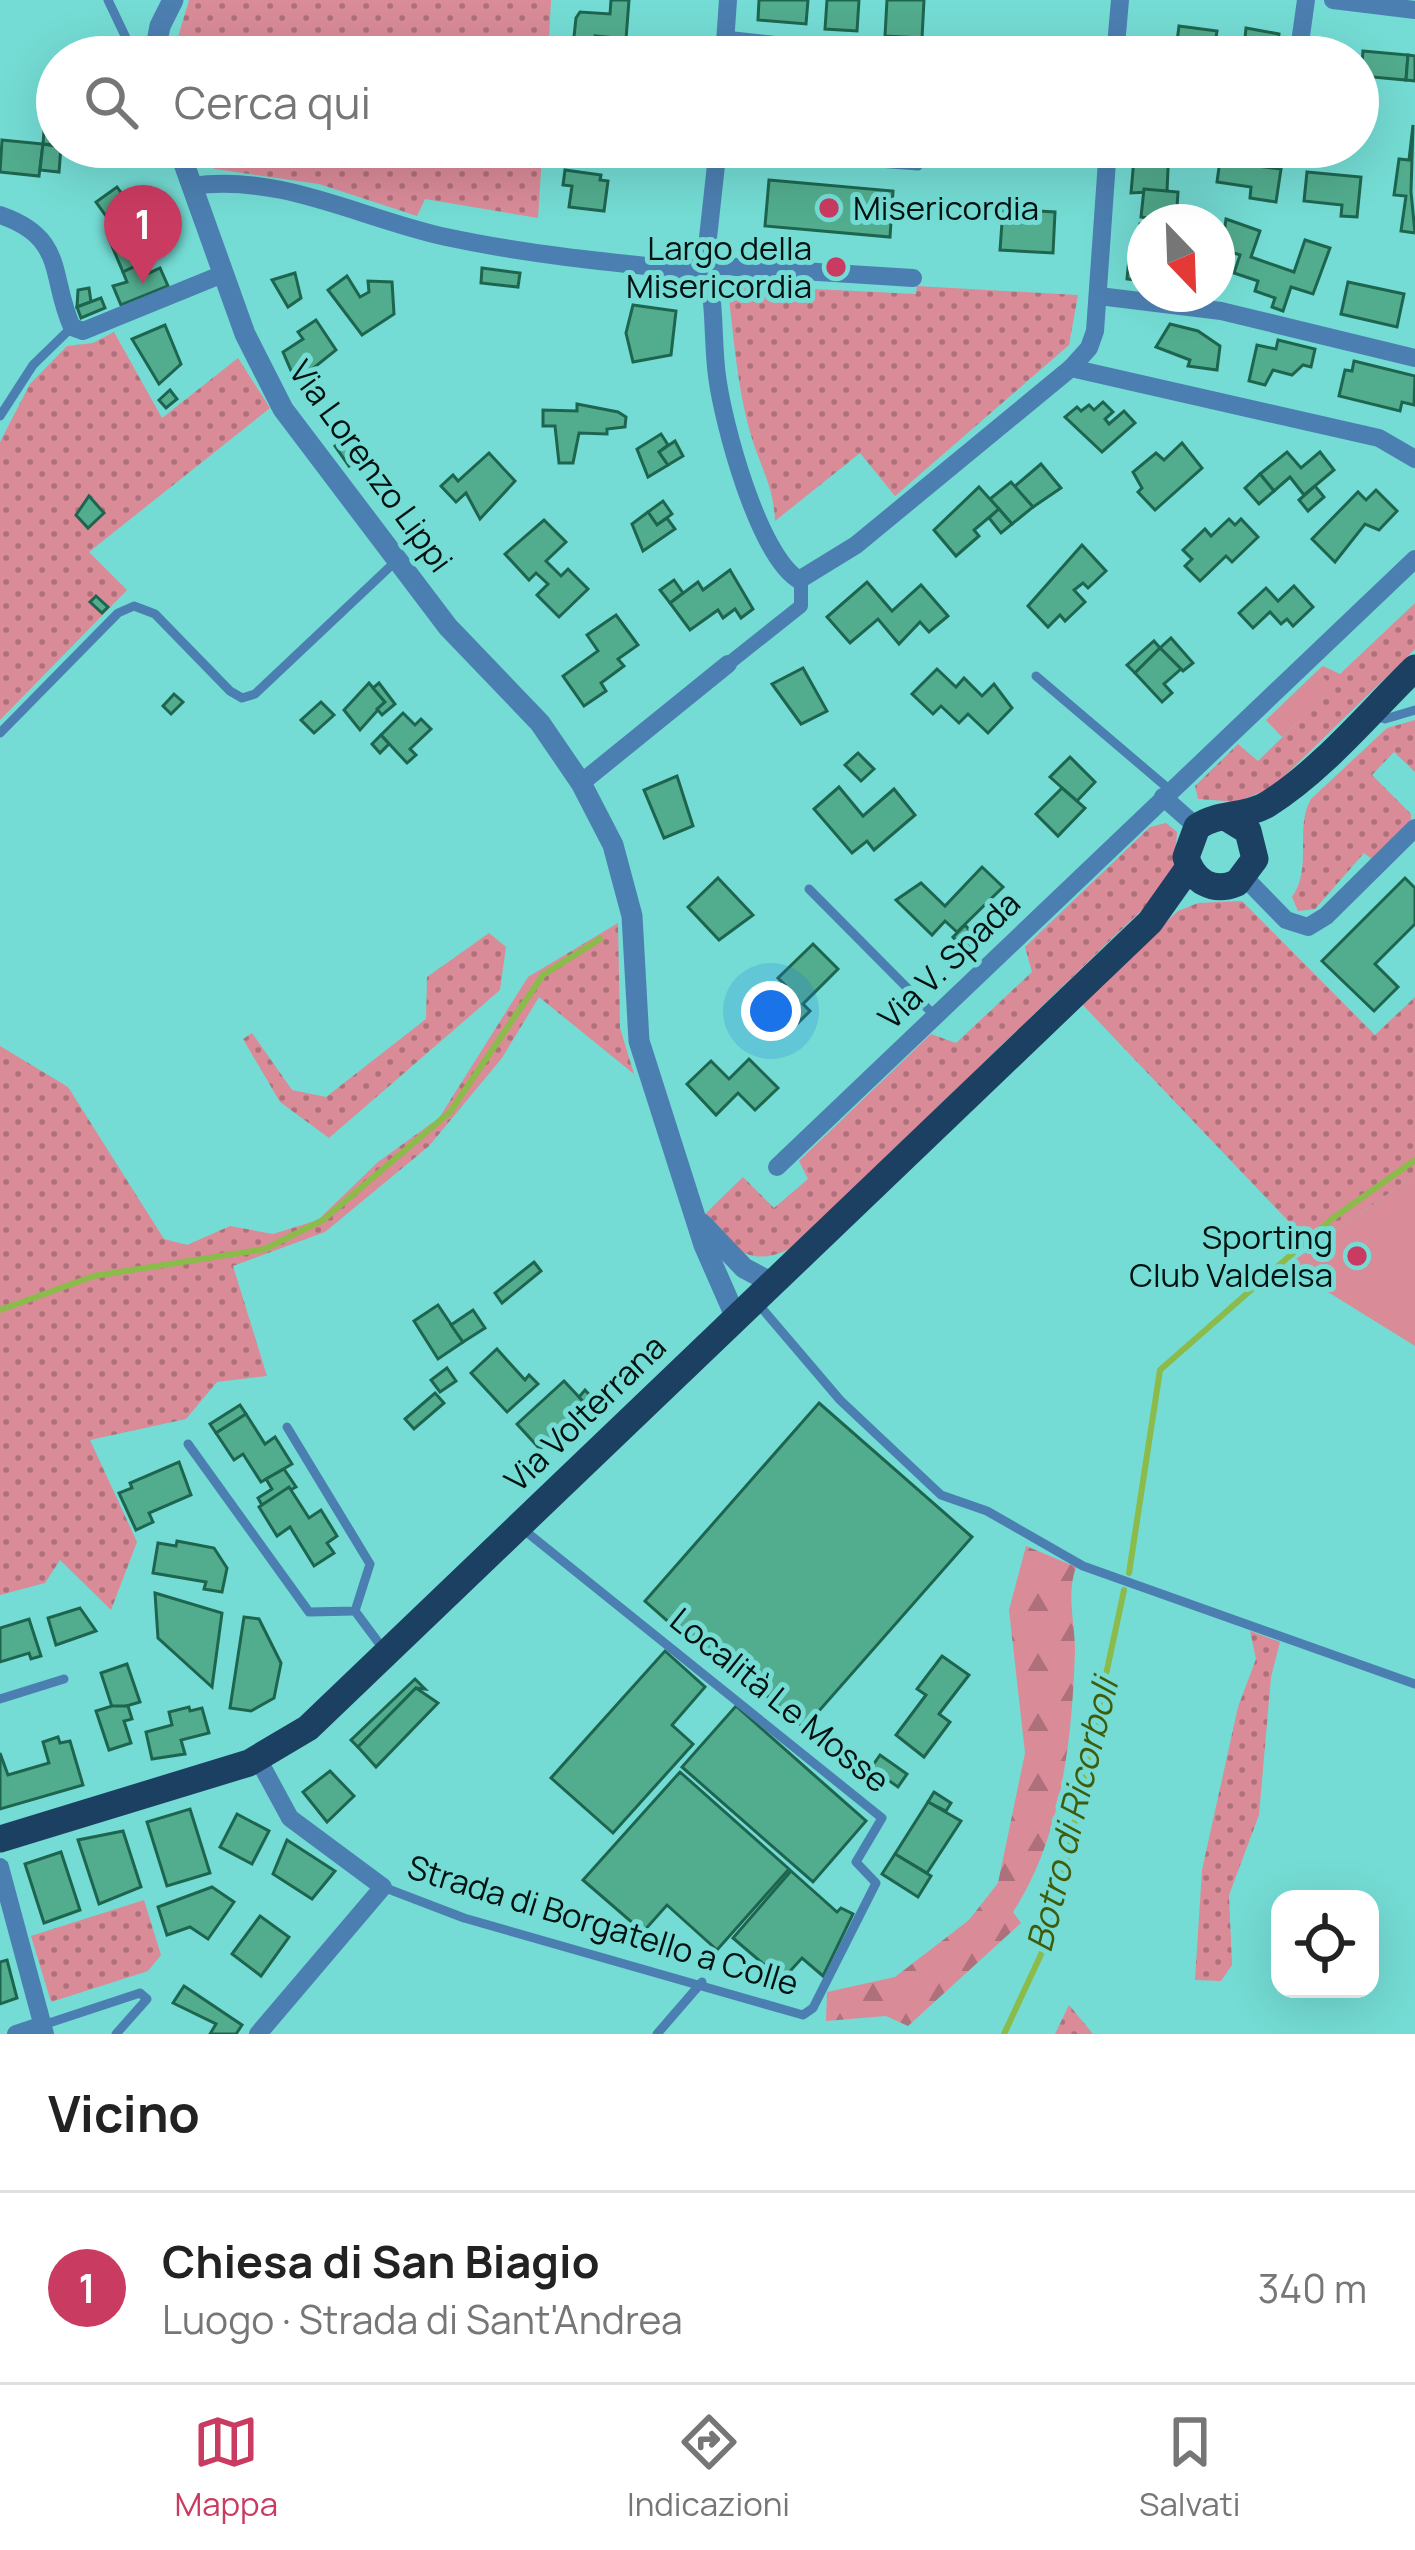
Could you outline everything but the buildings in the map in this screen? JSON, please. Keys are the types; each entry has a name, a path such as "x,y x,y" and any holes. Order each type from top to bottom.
{"main road":[{"path":"1252,838 1284,794 1415,668"},
{"path":"1197,827 1251,813 1284,794"},
{"path":"1227,818 1252,838 1255,859 1245,878"},
{"name":"Via Volterrana","path":"0,1839 258,1759 308,1728 1150,922 1189,867 1186,846 1197,827"},
{"path":"1189,867 1211,886"},
{"name":"Via Volterrana","path":"1150,922 1211,886 1229,886 1245,878"}],"street":[{"path":"160,36 172,0"},
{"path":"725,35 728,0"},
{"path":"1117,36 1120,0"},
{"path":"1301,36 1306,0"},
{"path":"1334,0 1415,10"},
{"name":"Via Lorenzo Lippi","path":"186,168 223,274 274,393 396,561 448,627 539,723 581,783 625,880 639,1041 698,1219 755,1301"},
{"path":"716,168 705,265 718,386 731,443 770,546 790,575 802,580"},
{"path":"802,580 856,545 1071,368 1092,344 1107,168"},
{"path":"192,186 308,195 432,234 509,249 678,269 705,265 913,278"},
{"path":"0,215 22,223 57,262 73,327 83,331 223,274"},
{"path":"1099,296 1221,311 1415,358"},
{"path":"1071,368 1411,447"},
{"name":"Via V. Spada","path":"777,1167 1415,560"},
{"path":"581,783 801,606 802,580"},
{"path":"1167,794 1197,827"},
{"path":"1245,878 1286,920 1308,927 1326,916 1414,830"},
{"name":"Via Lorenzo Lippi","path":"698,1219 733,1260 755,1301"},
{"path":"258,1759 290,1818 383,1887 258,2034"},
{"path":"0,1868 44,2030 16,2034"}],"lane":[{"path":"108,0 125,36"},
{"path":"725,35 734,36"},
{"path":"0,416 33,365 73,327"},
{"path":"0,733 118,613 134,606 155,614 230,691 242,698 255,694 396,561"},
{"path":"1036,676 1167,794"},
{"path":"1368,713 1385,719 1415,710"},
{"path":"809,889 934,1015"},
{"path":"755,1301 826,1385 941,1495 987,1511 1083,1566 1415,1684"},
{"path":"287,1427 370,1564 355,1611"},
{"path":"188,1444 309,1612 355,1611"},
{"name":"Località Le Mosse","path":"519,1526 882,1818 856,1862 876,1883 807,2014"},
{"path":"355,1611 388,1654"},
{"path":"0,1699 64,1679"},
{"name":"Strada di Borgatello a Colle","path":"383,1887 464,1918 807,2014"},
{"path":"657,2034 702,1982"},
{"path":"44,2030 140,1993 147,1999 116,2034"}],"green space":[{"path":"189,0 551,0 549,36 178,36"},
{"path":"541,168 538,218 425,199 417,216 319,184 215,169"},
{"path":"753,286 916,294 917,286 1078,295 1069,345 895,496 860,453 775,521 742,397 728,291"},
{"path":"114,332 162,418 238,358 270,408 89,552 127,590 0,720 0,442 30,384 67,346 93,343"},
{"path":"1415,603 1415,649 1263,797 1258,793 1238,802 1198,799 1195,786 1238,744 1258,761 1333,688 1317,671 1323,666 1340,674"},
{"path":"1317,671 1334,688 1282,737 1266,720"},
{"path":"1415,720 1415,772 1394,752 1372,775 1411,814 1411,820 1372,859 1364,853 1315,909 1298,911 1292,897 1301,873 1304,823 1311,799 1387,728"},
{"path":"1166,823 1177,832 1174,872 1153,899 795,1245 781,1253 755,1256 723,1238 705,1214 743,1177 774,1208 808,1179 799,1161 931,1034 956,1043 1032,972 1025,947 1150,827"},
{"path":"1242,901 1375,1035 1415,997 1415,1175 1313,1247 1081,1003 1178,911 1198,903"},
{"path":"618,923 620,1028 634,1074 539,997 502,1058 429,1146 325,1232 233,1266 267,1376 217,1382 186,1419 90,1440 137,1542 111,1610 60,1560 45,1583 0,1595 0,1046 68,1087 164,1239 187,1245 230,1226 273,1234 318,1220 378,1162 439,1118 528,977"},
{"path":"489,933 506,947 500,990 329,1138 280,1102 243,1039 252,1033 292,1090 326,1097 426,1019 427,977"},
{"name":"Sporting Club Valdelsa","path":"1415,1175 1415,1346 1286,1266"},
{"path":"1026,1546 1076,1567 1071,1598 1075,1651 1061,1786 1043,1852 1013,1912 1021,1923 908,2026 886,2016 826,2021 827,1992 895,1977 969,1920 998,1883 1025,1753 1009,1610"},
{"path":"1250,1631 1280,1642 1271,1677 1259,1815 1229,1895 1232,1965 1221,1981 1195,1980 1202,1870 1238,1707 1256,1659"},
{"path":"144,1900 161,1955 148,1971 51,2002 31,1936"},
{"path":"1069,2005 1093,2034 1055,2034"}],"waterway":[{"path":"0,1310 94,1276 265,1249 323,1220 450,1112 543,975 600,939"},
{"name":"Botro di Ricorboli","path":"1129,1573 1160,1370 1333,1218 1415,1160"},
{"name":"Botro di Ricorboli","path":"1004,2034 1051,1933 1124,1590"}],"place":[{"name":"Misericordia","path":"829,208"},
{"name":"Largo della Misericordia","path":"836,267"},
{"name":"Chiesa di San Biagio","path":"143,284"},
{"name":"Sporting Club Valdelsa","path":"1357,1256"}]}
